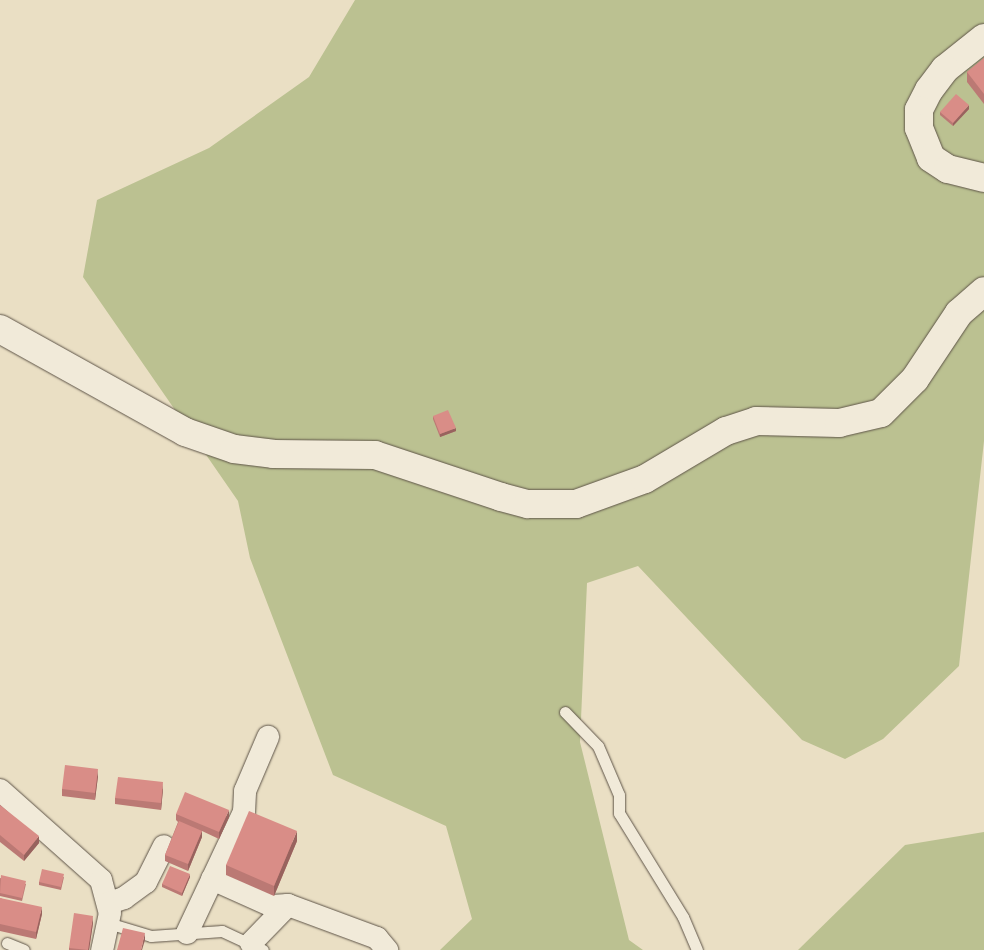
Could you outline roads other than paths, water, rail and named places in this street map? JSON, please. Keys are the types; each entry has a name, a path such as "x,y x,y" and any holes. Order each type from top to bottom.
{"street":[{"path":"984,38 945,69 929,90 919,110 918,128 931,158 948,170 984,178"},
{"path":"0,330 186,432 234,449 273,454 375,455 519,502 576,504 645,479 726,431 756,421 839,423 881,413 915,379 959,313 984,291"},
{"path":"187,933 244,812 245,790 268,737"},
{"path":"0,790 96,874 109,913 102,950"},
{"path":"109,913 124,898 146,882 164,846"},
{"path":"212,879 272,906 288,905 377,938 387,950"},
{"path":"257,946 288,905"}],"lane":[{"path":"565,712 598,746 619,795 619,812 683,916 697,950"},
{"path":"109,913 151,936 222,931 257,946"},
{"path":"7,943 24,950"}]}
